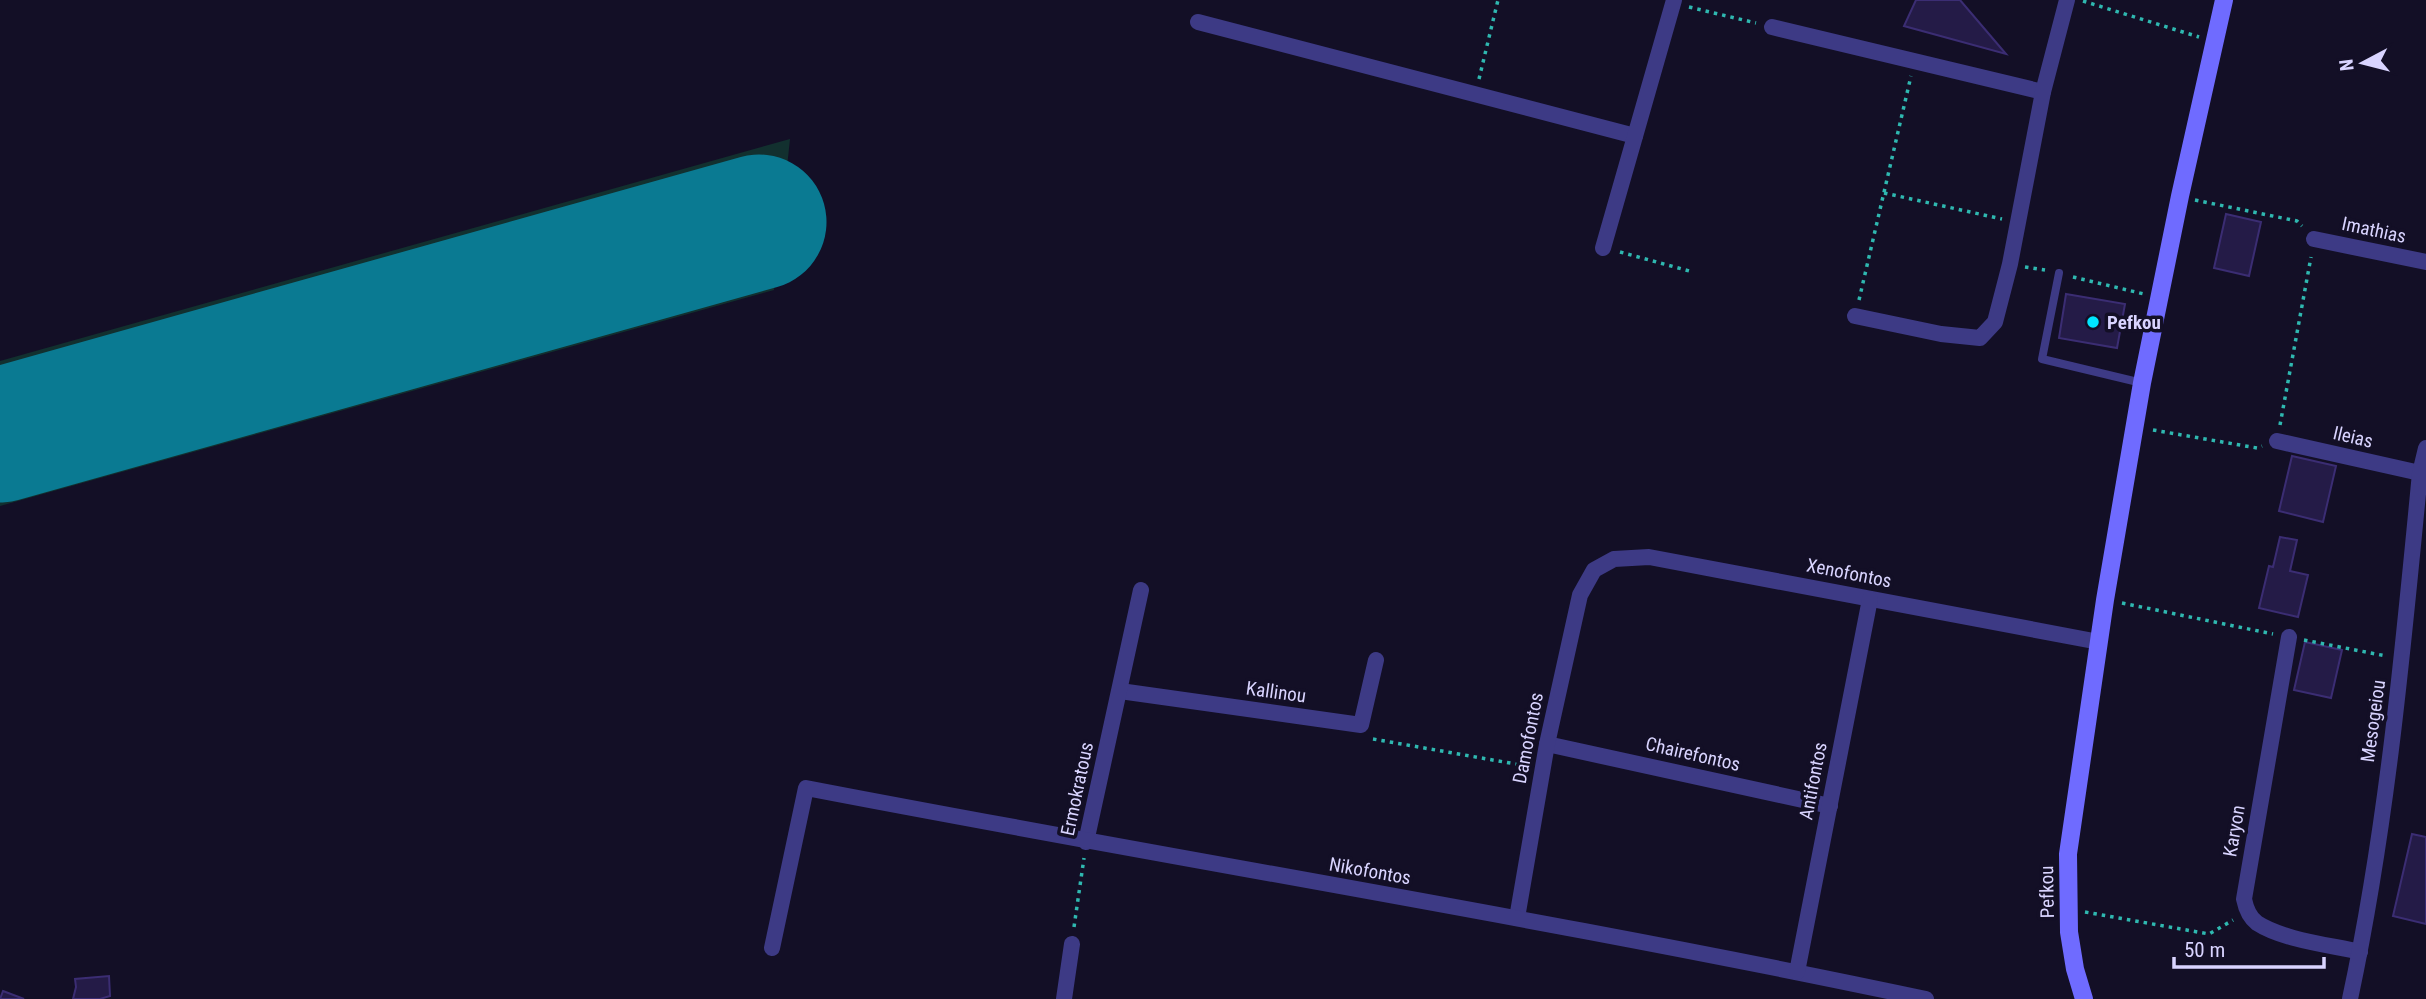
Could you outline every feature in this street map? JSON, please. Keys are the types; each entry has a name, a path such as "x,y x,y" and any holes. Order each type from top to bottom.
{"main road":[{"name":"Pefkou","path":"2084,999 2076,970 2068,908 2068,854 2105,600 2134,426 2180,196 2224,0"}],"street":[{"path":"1855,316 1941,334 1980,338 1995,322 2010,264 2042,92 2067,0"},
{"path":"1603,248 1673,1"},
{"path":"1198,22 1635,136"},
{"path":"1772,27 2042,92"},
{"name":"Imathias","path":"2314,239 2426,262"},
{"name":"Ileias","path":"2277,442 2420,473"},
{"name":"Mesogeiou","path":"2350,999 2360,952 2402,660 2420,473 2426,448"},
{"name":"Xenofontos","path":"1594,570 1614,559 1649,557 2099,642"},
{"name":"Damofontos","path":"1517,918 1547,744 1580,596 1594,570"},
{"name":"Ermokratous","path":"1086,842 1140,590"},
{"name":"Antifontos","path":"1797,972 1870,599"},
{"name":"Karyon","path":"2247,912 2244,899 2289,637"},
{"path":"1361,725 1376,660"},
{"name":"Kallinou","path":"1120,691 1361,725"},
{"name":"Chairefontos","path":"1547,744 1830,806"},
{"name":"Nikofontos","path":"772,948 806,788 1086,842 1517,918 1926,999"},
{"path":"2247,912 2257,922 2281,933 2360,952"},
{"path":"1064,999 1072,944"}],"lane":[{"path":"2059,273 2042,359 2142,383"}],"path":[{"path":"1475,95 1498,0"},
{"path":"2079,0 2214,42"},
{"path":"1673,1 1772,27"},
{"path":"1855,316 1914,61"},
{"path":"1884,193 2018,223"},
{"path":"2134,426 2257,448 2277,442 2314,239 2297,221 2180,196"},
{"path":"1603,248 1693,272"},
{"path":"2010,264 2059,273 2159,298"},
{"path":"2105,600 2402,660"},
{"path":"1361,725 1372,739 1543,769"},
{"name":"Ermokratous","path":"1072,944 1086,842"},
{"path":"2068,908 2208,934 2247,912"}],"green space":[{"path":"790,139 774,290 0,506 0,469 772,253 778,177 0,397 0,361"}],"building":[{"path":"1916,0 1960,0 2006,54 1904,26"},
{"path":"2226,214 2261,222 2249,276 2214,268"},
{"path":"2066,294 2125,304 2117,348 2059,338"},
{"path":"2292,456 2336,466 2323,522 2279,511"},
{"path":"2280,537 2297,540 2290,571 2308,575 2298,617 2259,608 2269,566 2273,567"},
{"path":"2305,642 2342,650 2331,698 2294,690"},
{"path":"2412,834 2426,837 2426,924 2393,916"},
{"path":"109,976 110,996 100,999 73,999 75,979"},
{"path":"3,991 24,999 0,999"}],"runway":[{"path":"0,435 759,222"}],"place":[{"name":"Pefkou","path":"2093,322"}]}
